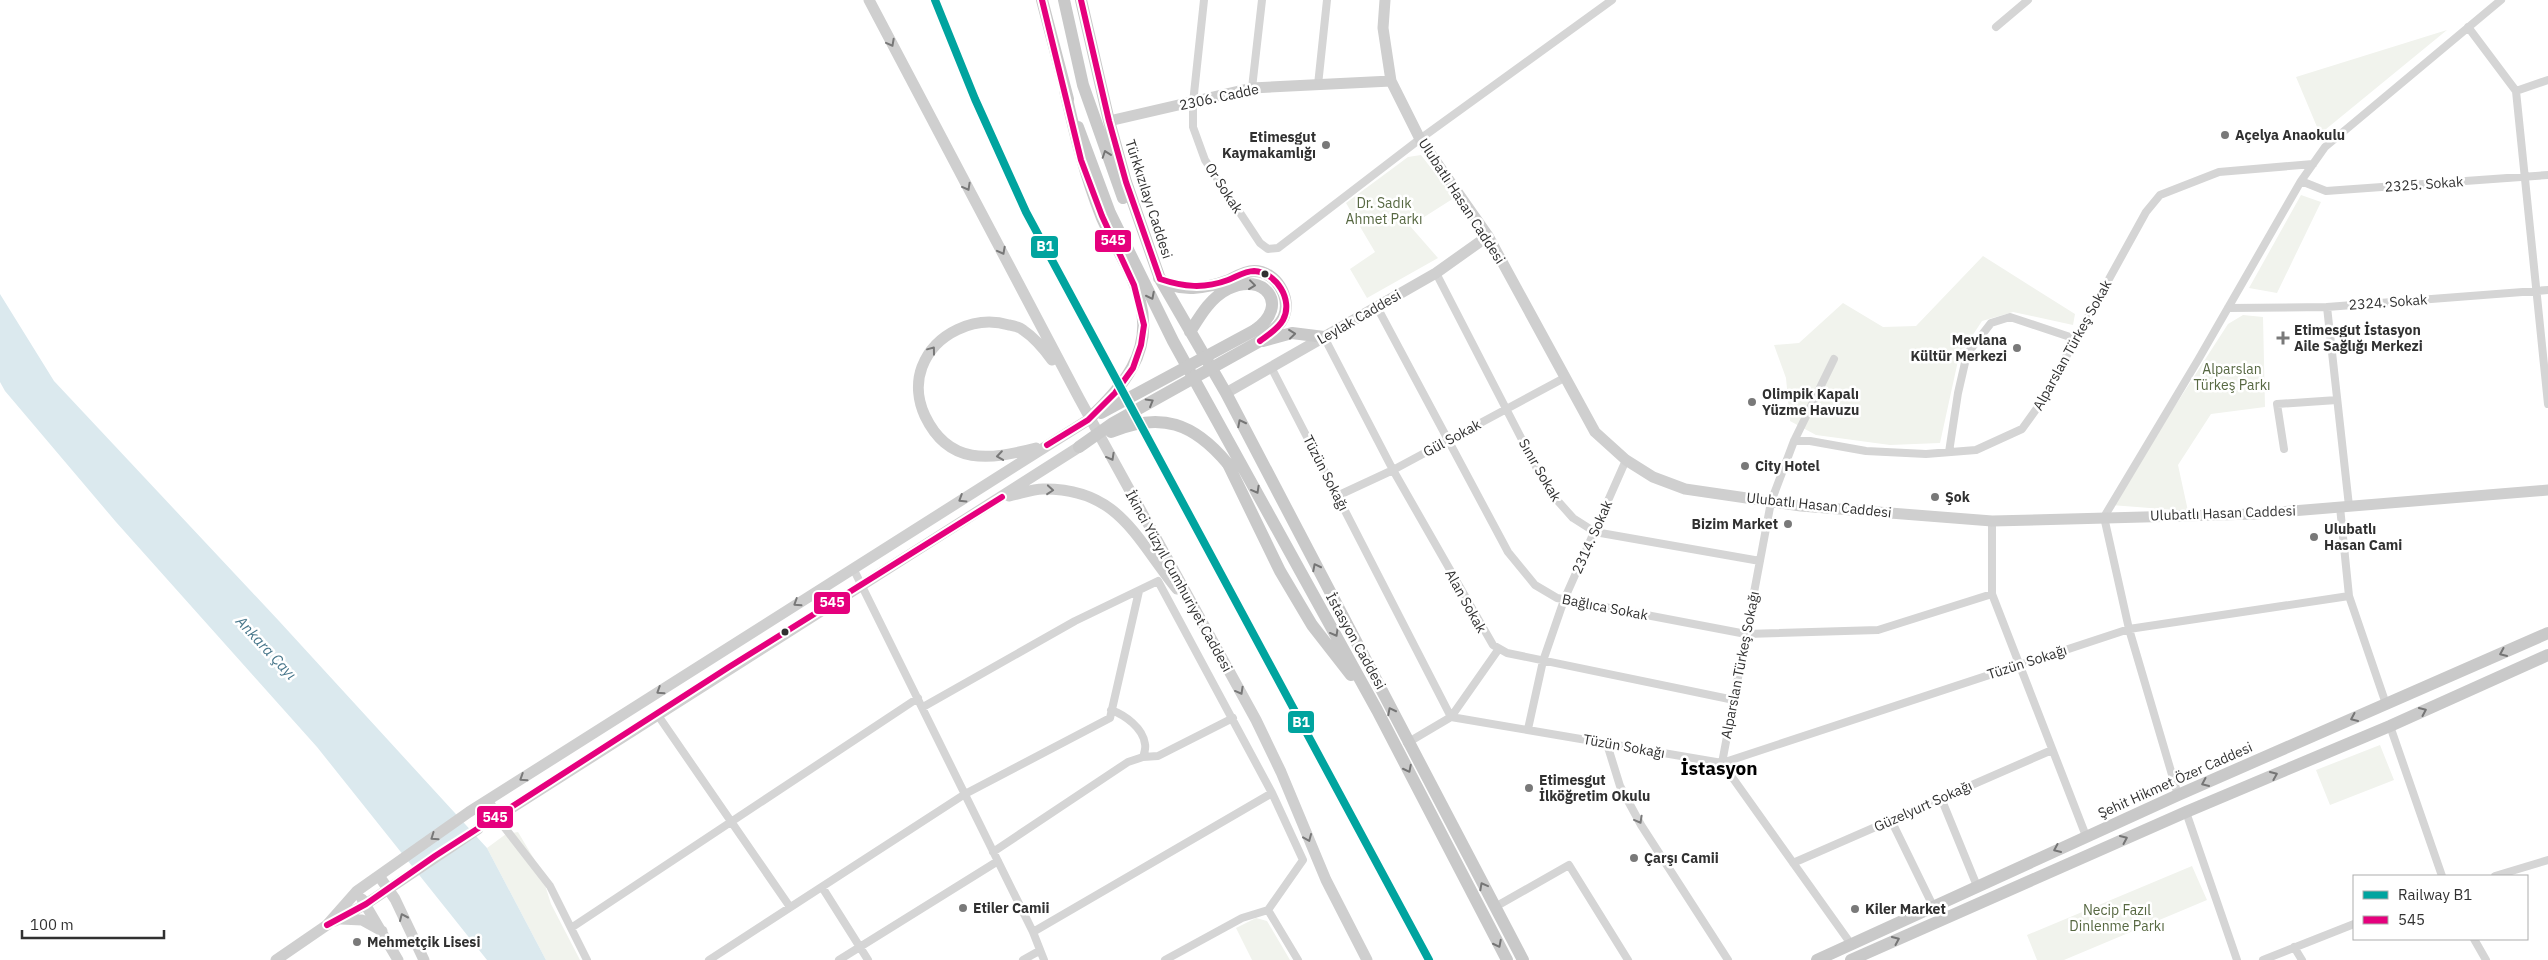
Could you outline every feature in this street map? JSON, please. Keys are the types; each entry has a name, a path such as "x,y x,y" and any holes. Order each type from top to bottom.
{"main road":[{"name":"İkinci Yüzyıl Cumhuriyet Caddesi","path":"869,0 1079,398 1256,720 1281,772 1326,880 1367,960"},
{"path":"1042,0 1081,160 1102,216 1134,284 1140,302 1144,325 1141,344 1133,368 1115,394 1088,420"},
{"path":"332,922 357,891 470,812 1047,445 1088,420 1275,328 1284,316 1285,298 1278,284 1268,275 1254,271 1214,286 1187,288 1160,279 1133,224 1107,158 1083,85 1064,0"},
{"name":"Türkkızılayı Caddesi","path":"1081,0 1109,121 1126,182 1160,279 1226,393"},
{"name":"Ulubatlı Hasan Caddesi","path":"1385,0 1383,28 1391,81 1420,139 1488,236 1595,432 1626,460 1653,477 1685,489 1771,502 1992,521 2254,514 2548,490"},
{"name":"2306. Cadde","path":"1109,121 1252,88 1391,81"},
{"name":"İstasyon Caddesi","path":"1065,90 1110,214 1173,341 1377,710 1507,960"},
{"name":"Leylak Caddesi","path":"1226,393 1436,273 1488,236"},
{"path":"1190,332 1209,304 1228,289 1247,283 1260,286 1266,290 1273,303 1270,316 1258,336"},
{"path":"1047,445 996,457 965,454 942,442 932,429 919,398 921,369 928,355 938,342 951,332 977,322 1007,324 1022,329 1044,349 1079,398"},
{"path":"499,816 862,583 1002,497 1113,423 1258,336 1292,333 1324,337"},
{"name":"İstasyon Caddesi","path":"1226,393 1407,743 1522,960"},
{"path":"1079,447 1132,423 1165,421 1180,425 1216,450 1228,464 1280,571 1312,625 1377,710"},
{"path":"1002,497 1042,489 1080,493 1094,499 1120,515 1195,612"},
{"name":"Şehit Hikmet Özer Caddesi","path":"1817,960 2178,794 2548,633"},
{"path":"1851,944 1857,959 2186,812 2390,726 2548,655"},
{"path":"2178,794 2186,812"},
{"path":"276,960 332,922 366,904 478,829"},
{"path":"379,876 388,889 424,960"},
{"path":"357,891 398,960"},
{"path":"332,922 362,920 383,932"}],"street":[{"name":"Or Sokak","path":"1204,0 1193,103 1193,127 1205,160 1260,243 1268,248 1278,248 1420,139"},
{"path":"1252,88 1262,0"},
{"path":"1318,84 1327,0"},
{"path":"1420,139 1612,0"},
{"path":"1996,27 2028,0"},
{"path":"2178,794 2129,629 2104,517 2301,181 2325,147 2501,0"},
{"path":"2468,27 2516,91 2538,291 2548,404"},
{"path":"2516,91 2548,80"},
{"name":"Alparslan Türkeş Sokak","path":"1794,441 1810,440 1866,451 1926,454 1976,450 2022,429 2040,404 2146,212 2160,195 2219,172 2313,164"},
{"name":"2325. Sokak","path":"2301,181 2326,191 2548,175"},
{"name":"Sınır Sokak","path":"1436,273 1548,490 1573,518 1595,532 1760,561"},
{"name":"2324. Sokak","path":"2228,308 2327,307 2548,290"},
{"name":"Bağlıca Sokak","path":"1377,307 1516,564 1542,590 1564,600 1746,634 1878,630 1905,624 1992,594"},
{"path":"2327,307 2337,400 2349,596 2386,704"},
{"path":"1949,452 1958,393 1967,354 1991,323 2010,318 2076,339"},
{"name":"Alan Sokak","path":"1324,337 1393,470 1486,637 1498,650"},
{"name":"Alparslan Türkeş Sokağı","path":"1722,763 1771,502 1794,441 1834,359"},
{"name":"Tüzün Sokağı","path":"1271,367 1450,717 1722,763 2129,629 2349,596"},
{"name":"Gül Sokak","path":"1337,496 1393,470 1566,377"},
{"path":"2284,449 2277,404 2337,400"},
{"name":"2314. Sokak","path":"1528,729 1544,661 1564,600 1626,460"},
{"path":"1992,521 1992,594 2086,836"},
{"path":"853,568 1033,932 1044,960"},
{"path":"922,707 1075,621 1158,581 1272,793 1303,860 1268,910 1242,918 1165,960"},
{"path":"709,960 965,794 1110,718 1139,591"},
{"path":"1407,743 1450,717 1498,650 1734,700"},
{"path":"571,928 918,698"},
{"path":"1111,710 1124,714 1138,730 1145,744 1143,757"},
{"path":"657,714 790,907"},
{"path":"994,852 1128,762 1143,757 1158,756 1233,718"},
{"path":"2390,726 2442,875"},
{"path":"1607,744 1620,786 1641,825 1728,960"},
{"name":"Güzelyurt Sokağı","path":"1793,863 2052,750"},
{"path":"1722,763 1851,944"},
{"path":"1033,932 1272,793"},
{"path":"1941,798 1977,886"},
{"path":"489,800 550,886 587,960"},
{"path":"2186,812 2237,960"},
{"path":"1891,820 1933,906"},
{"path":"2498,875 2548,860"},
{"path":"839,960 998,861"},
{"path":"1495,907 1570,865 1628,960"},
{"path":"822,887 868,960"},
{"path":"1268,910 1298,960"},
{"path":"2264,960 2353,924"},
{"path":"2475,940 2486,960"},
{"path":"2294,947 2302,960"},
{"path":"1024,960 1039,951"}],"green space":[{"path":"2447,30 2320,134 2296,77"},
{"name":"Dr. Sadık Ahmet Parkı","path":"1421,155 1454,198 1410,226 1438,258 1367,298 1350,269 1375,252 1346,203 1408,157"},
{"path":"2301,195 2321,202 2277,293 2249,288"},
{"path":"1983,256 2075,314 2073,325 2013,312 1982,321 1959,356 1940,443 1890,445 1816,435 1790,421 1786,378 1774,345 1799,343 1843,303 1883,327 1916,326"},
{"name":"Alparslan Türkeş Parkı","path":"2243,315 2263,317 2265,407 2211,414 2178,465 2188,511 2111,505 2228,324"},
{"path":"2380,745 2394,780 2330,805 2316,770"},
{"path":"518,832 540,869 551,904 580,960 546,960 487,848 506,834"},
{"name":"Necip Fazıl Dinlenme Parkı","path":"2192,866 2207,900 2064,960 2037,960 2027,935"},
{"path":"1256,918 1267,921 1290,960 1252,960 1236,928"}],"water":[{"name":"Ankara Çayı","path":"0,294 54,381 279,621 487,848 546,960 487,960 317,747 116,522 5,391 0,382"}],"rail line":[{"name":"B1","path":"935,0 975,99 1026,212 1429,960"}],"transit line":[{"name":"545","path":"1042,0 1081,160 1102,216 1134,285 1144,325 1141,345 1133,368 1115,393 1088,420 1047,445"},
{"name":"545","path":"1081,0 1109,121 1126,182 1160,279 1177,284 1202,286 1219,283 1251,271 1269,276 1281,288 1286,304 1286,312 1283,320 1273,332 1260,341"},
{"name":"545","path":"327,925 366,904 435,856 729,667 1002,497"}],"place":[{"name":"Açelya Anaokulu","path":"2225,135"},
{"name":"Etimesgut Kaymakamlığı","path":"1326,145"},
{"name":"Etimesgut İstasyon Aile Sağlığı Merkezi","path":"2283,338"},
{"name":"Mevlana Kültür Merkezi","path":"2017,348"},
{"name":"Olimpik Kapalı Yüzme Havuzu","path":"1752,402"},
{"name":"City Hotel","path":"1745,466"},
{"name":"Şok","path":"1935,497"},
{"name":"Bizim Market","path":"1788,524"},
{"name":"Ulubatlı Hasan Cami","path":"2314,537"},
{"name":"Etimesgut İlköğretim Okulu","path":"1529,788"},
{"name":"Çarşı Camii","path":"1634,858"},
{"name":"Etiler Camii","path":"963,908"},
{"name":"Kiler Market","path":"1855,909"},
{"name":"Mehmetçik Lisesi","path":"357,942"}],"district":[{"name":"İstasyon","path":"1719,768"}]}
